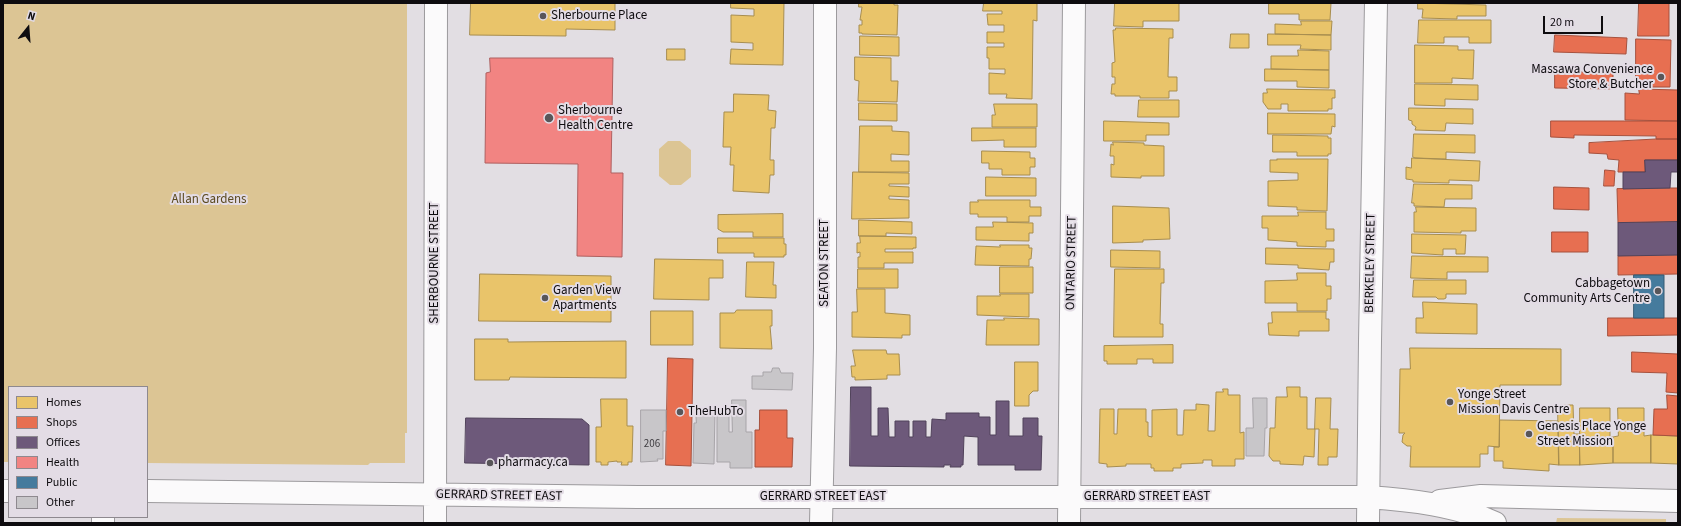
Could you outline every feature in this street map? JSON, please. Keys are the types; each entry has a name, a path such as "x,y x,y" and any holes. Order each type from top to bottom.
{"street":[{"name":"SHERBOURNE STREET","path":"435,523 436,3"},
{"name":"SEATON STREET","path":"821,523 825,348 825,3"},
{"name":"ONTARIO STREET","path":"1069,523 1074,3"},
{"name":"BERKELEY STREET","path":"1368,523 1376,3"},
{"name":"GERRARD STREET EAST","path":"148,491 435,495 821,497 1368,497 1426,503 1477,515 1495,523"},
{"path":"1426,503 1481,496 1678,501"}],"green space":[{"name":"Allan Gardens","path":"3,3 407,3 407,433 405,433 405,463 370,463 368,465 148,463 148,386 8,386 8,462 3,462"},
{"path":"668,141 680,141 691,150 691,177 681,185 670,185 659,176 659,149"},
{"path":"1557,518 1666,519 1666,523 1556,523"}],"building: Homes":[{"name":"Sherbourne Place","path":"471,3 615,3 615,30 566,29 566,36 470,35"},
{"path":"731,3 784,3 783,65 730,64 731,49 753,50 753,43 731,42 731,15 754,16 754,9 731,8"},
{"path":"859,3 894,3 894,5 898,5 897,35 859,33 859,25 862,25 862,20 860,20 862,7 859,7"},
{"path":"984,3 1037,3 1037,21 1033,20 1032,99 1006,98 1007,94 989,94 989,73 1005,74 1005,69 989,69 987,47 1004,47 1004,43 987,43 987,32 1004,32 1004,25 988,25 987,14 1002,14 1002,11 983,11"},
{"path":"1115,3 1179,3 1179,21 1143,21 1143,27 1114,26"},
{"path":"1269,3 1331,3 1330,20 1299,20 1299,14 1269,14"},
{"path":"1418,3 1486,5 1486,16 1457,16 1457,19 1422,18 1423,9 1418,9"},
{"path":"1419,20 1491,20 1491,43 1469,43 1469,37 1444,37 1444,43 1418,43"},
{"path":"1301,21 1332,21 1331,35 1275,34 1275,24 1301,25"},
{"path":"1116,28 1173,29 1173,38 1169,38 1168,77 1177,77 1177,91 1169,91 1169,98 1140,98 1140,96 1115,96 1115,94 1111,94 1112,84 1115,84 1115,77 1112,77 1112,63 1115,62 1113,30"},
{"path":"1231,34 1249,34 1249,48 1230,48"},
{"path":"1268,34 1331,35 1331,50 1300,49 1301,45 1268,45"},
{"path":"860,36 899,37 899,56 860,55"},
{"path":"1415,45 1458,46 1458,50 1474,50 1473,79 1452,78 1452,83 1415,83"},
{"path":"667,49 685,49 685,60 667,60"},
{"path":"1298,50 1329,51 1329,70 1271,69 1271,56 1298,56"},
{"path":"855,57 891,58 891,81 898,81 897,102 858,101 859,81 855,80"},
{"path":"1265,69 1329,70 1329,88 1297,87 1297,81 1265,81"},
{"path":"1415,84 1478,85 1478,100 1445,99 1445,106 1415,105"},
{"path":"1267,89 1335,90 1335,98 1332,98 1332,109 1328,109 1328,111 1288,111 1288,104 1281,104 1281,109 1268,109 1263,102 1263,93 1267,93"},
{"path":"734,94 769,95 768,110 776,111 775,128 771,128 770,160 774,160 774,175 770,175 769,193 733,191 734,165 730,165 731,147 723,147 724,112 733,112"},
{"path":"1139,100 1179,100 1179,117 1138,117"},
{"path":"859,103 897,104 897,121 859,120"},
{"path":"994,104 1037,104 1037,127 992,127 992,115 995,115"},
{"path":"1409,108 1473,109 1473,124 1446,123 1445,131 1415,130 1416,127 1412,124 1412,121 1409,120"},
{"path":"1268,113 1335,114 1335,127 1332,126 1331,134 1268,134"},
{"path":"1104,121 1169,123 1169,135 1146,135 1146,141 1104,141"},
{"path":"860,126 892,126 892,131 909,132 909,155 891,154 891,161 909,161 909,172 859,172"},
{"path":"972,128 1036,128 1036,147 1004,147 1004,140 972,141"},
{"path":"1414,134 1475,135 1475,153 1446,152 1446,159 1415,158 1413,157"},
{"path":"1273,135 1328,136 1328,138 1331,138 1331,154 1328,154 1328,156 1297,156 1297,152 1273,152"},
{"path":"1113,142 1144,143 1144,145 1164,146 1164,176 1141,176 1141,178 1111,177 1111,164 1114,165 1114,156 1110,156 1111,144 1113,145"},
{"path":"982,151 1030,152 1030,158 1035,158 1035,167 1030,167 1030,175 1002,175 1002,169 989,169 989,163 982,163"},
{"path":"1412,158 1480,161 1479,181 1449,180 1449,183 1413,182 1413,180 1406,179 1406,167 1411,168"},
{"path":"1328,159 1327,211 1297,210 1297,207 1268,206 1268,181 1298,180 1298,173 1270,172 1270,160"},
{"path":"853,172 909,173 909,184 889,184 889,186 909,187 909,197 889,196 889,199 909,200 909,218 852,219"},
{"path":"986,177 1036,178 1036,196 986,196"},
{"path":"1414,184 1472,185 1472,199 1445,199 1444,207 1414,206 1414,203 1412,203"},
{"path":"978,200 1030,200 1030,207 1041,207 1041,216 1029,216 1029,222 1007,222 1007,217 978,217 978,214 970,214 970,202 978,202"},
{"path":"1113,206 1169,208 1170,239 1113,243"},
{"path":"1416,207 1476,208 1476,231 1461,231 1461,233 1414,232 1414,212 1416,212"},
{"path":"1298,212 1326,212 1326,229 1334,229 1334,241 1326,241 1326,247 1297,246 1297,242 1268,240 1268,228 1262,228 1262,216 1298,216"},
{"path":"783,214 783,237 753,237 753,232 723,232 718,229 718,215"},
{"path":"859,220 912,222 912,234 886,233 886,236 859,236"},
{"path":"993,222 1033,223 1033,233 1029,233 1029,241 976,240 976,227 993,227"},
{"path":"1412,234 1466,235 1465,254 1456,254 1456,249 1443,249 1443,255 1412,253"},
{"path":"860,236 916,237 916,248 885,249 885,252 913,252 913,263 884,263 884,268 858,268 858,257 860,257 860,252 857,253 857,243 860,243"},
{"path":"718,238 784,238 784,244 786,244 786,255 784,255 784,257 754,257 754,253 718,253"},
{"path":"1000,245 1029,245 1029,248 1032,248 1029,266 975,265 976,246 1000,247"},
{"path":"1266,248 1334,249 1334,262 1330,262 1329,270 1298,268 1298,265 1266,264"},
{"path":"1111,250 1160,251 1160,268 1111,267"},
{"path":"1412,256 1488,257 1488,272 1447,272 1447,279 1411,278"},
{"path":"655,259 723,260 723,278 709,278 709,300 654,299"},
{"path":"747,262 774,262 773,285 776,285 776,298 746,297"},
{"path":"1000,267 1033,267 1033,293 1000,293"},
{"path":"858,269 898,269 898,288 858,288"},
{"path":"1115,269 1164,269 1164,283 1161,283 1160,324 1163,324 1163,337 1114,337"},
{"path":"1297,273 1326,273 1326,286 1331,286 1331,299 1327,299 1327,311 1297,311 1297,303 1265,303 1265,281 1297,280"},
{"name":"Garden View Apartments","path":"480,274 611,276 611,322 479,321"},
{"path":"1414,280 1466,280 1466,294 1446,294 1446,298 1444,299 1438,299 1436,297 1413,297"},
{"path":"857,289 885,289 885,313 910,315 910,335 902,335 902,338 852,337 852,312 857,312"},
{"path":"1000,294 1029,294 1029,317 977,315 977,296 1000,296"},
{"path":"1423,302 1477,304 1477,334 1416,333 1416,318 1423,318"},
{"path":"737,310 772,310 772,326 770,326 772,349 720,348 720,313 734,313"},
{"path":"651,311 693,311 693,345 651,345"},
{"path":"1272,312 1326,312 1326,319 1329,319 1329,331 1299,331 1299,336 1269,335 1268,323 1272,323"},
{"path":"1004,318 1039,319 1039,345 986,345 987,320 1004,320"},
{"path":"475,339 508,339 508,342 626,341 626,378 510,377 509,380 475,380"},
{"path":"1173,345 1173,363 1153,363 1153,359 1137,359 1137,364 1107,364 1107,361 1104,361 1104,346"},
{"name":"Yonge Street Mission Davis Centre","path":"1410,348 1561,349 1561,385 1500,385 1499,447 1488,446 1488,454 1480,454 1480,467 1410,467 1411,446 1407,446 1402,442 1403,435 1405,433 1399,433 1400,369 1410,369"},
{"path":"853,350 886,350 887,354 899,354 900,375 887,375 887,379 855,380 855,377 852,377 851,366 855,366"},
{"path":"1015,362 1038,362 1038,391 1033,391 1029,395 1029,406 1015,406"},
{"path":"1287,387 1300,387 1300,397 1307,397 1307,429 1315,429 1314,457 1304,456 1303,465 1280,464 1280,461 1273,461 1269,456 1270,428 1275,428 1276,397 1287,397"},
{"path":"1223,389 1228,389 1228,395 1240,395 1240,433 1244,432 1244,459 1235,459 1235,466 1212,466 1212,460 1203,460 1203,463 1181,464 1181,468 1173,468 1173,471 1154,471 1154,468 1151,468 1151,464 1126,464 1126,466 1107,467 1107,464 1099,463 1100,409 1114,409 1114,434 1117,434 1118,409 1146,409 1148,436 1152,437 1152,410 1177,409 1177,435 1183,435 1184,410 1196,410 1196,404 1209,405 1208,431 1215,431 1216,392 1223,392"},
{"path":"1316,398 1331,398 1330,429 1338,429 1337,457 1328,457 1328,465 1318,465 1319,429 1315,429"},
{"path":"601,399 627,399 627,426 633,426 632,462 628,462 628,465 621,465 622,462 617,461 608,462 608,465 601,465 601,462 596,462 596,427 601,427"},
{"path":"1558,405 1573,405 1574,434 1579,434 1580,465 1559,465"},
{"path":"1580,408 1610,408 1610,437 1613,437 1613,463 1580,465"},
{"path":"1618,408 1644,408 1644,436 1651,435 1651,463 1613,463 1613,437 1618,436"},
{"name":"Genesis Place Yonge Street Mission","path":"1500,420 1558,421 1559,465 1549,464 1549,471 1503,468 1503,461 1494,461 1494,447 1499,447"},
{"path":"1651,435 1678,436 1678,464 1651,463"}],"building: Shops":[{"path":"1639,3 1669,3 1669,36 1638,36"},
{"path":"1555,35 1627,38 1626,54 1554,52"},
{"path":"1636,39 1671,40 1670,87 1636,87"},
{"path":"1555,72 1613,72 1613,89 1555,88"},
{"path":"1639,89 1678,90 1678,121 1625,120 1625,93 1639,94"},
{"path":"1551,121 1678,121 1678,139 1656,139 1656,136 1574,135 1574,138 1551,137"},
{"path":"1678,139 1678,160 1645,160 1645,172 1618,172 1619,160 1608,159 1607,154 1589,153 1589,143"},
{"path":"1605,170 1615,171 1614,186 1604,186"},
{"path":"1554,187 1589,188 1589,210 1554,209"},
{"path":"1678,188 1678,222 1618,223 1617,189"},
{"path":"1552,232 1588,232 1588,252 1552,252"},
{"path":"1678,255 1678,274 1618,275 1618,256"},
{"path":"1608,318 1678,318 1678,335 1608,336"},
{"path":"1632,352 1678,354 1678,393 1666,392 1667,373 1632,372"},
{"name":"TheHubTo","path":"668,358 693,359 691,466 666,465"},
{"path":"1667,395 1678,396 1678,436 1653,435 1654,409 1667,409"},
{"path":"760,410 787,410 787,438 793,438 792,467 755,467 755,430 759,430"}],"building: Offices":[{"path":"1645,160 1678,160 1678,172 1671,172 1670,188 1623,189 1623,172 1645,172"},
{"path":"1678,222 1678,255 1618,256 1618,223"},
{"path":"851,387 871,387 871,436 878,436 878,408 888,408 889,437 895,437 895,421 909,421 909,437 913,437 913,421 926,421 926,437 931,437 932,419 946,420 946,413 979,413 979,417 990,417 990,435 996,435 996,401 1009,401 1009,436 1023,436 1023,418 1038,418 1038,436 1042,436 1041,470 1015,470 1015,465 978,465 978,437 964,436 963,465 961,465 961,467 950,467 951,465 944,465 944,467 850,466"},
{"path":"466,418 582,419 589,425 589,465 465,463"}],"building: Health":[{"name":"Sherbourne Health Centre","path":"490,58 613,58 611,173 623,173 622,257 577,256 578,164 485,163 486,73 490,72"}],"building: Public":[{"path":"1634,275 1664,275 1664,318 1634,318"}],"building: Other":[{"path":"773,368 779,368 781,373 793,373 792,390 752,389 752,376 763,376 763,372 771,372"},
{"path":"1253,398 1267,398 1267,428 1265,428 1264,456 1246,456 1246,428 1253,428"},
{"path":"732,400 746,400 746,432 752,432 752,468 730,468 730,462 717,462 717,409 729,409 729,432 732,432"},
{"path":"641,410 666,410 666,431 663,431 663,459 657,459 658,461 641,462"},
{"path":"696,410 715,410 714,464 693,463 694,423 696,423"}],"place":[{"name":"Sherbourne Place","path":"543,16"},
{"name":"Massawa Convenience Store & Butcher","path":"1661,77"},
{"name":"Sherbourne Health Centre","path":"549,118"},
{"name":"Cabbagetown Community Arts Centre","path":"1658,291"},
{"name":"Garden View Apartments","path":"545,298"},
{"name":"Yonge Street Mission Davis Centre","path":"1450,402"},
{"name":"TheHubTo","path":"680,412"},
{"name":"Genesis Place Yonge Street Mission","path":"1529,434"},
{"name":"pharmacy.ca","path":"490,463"}]}
